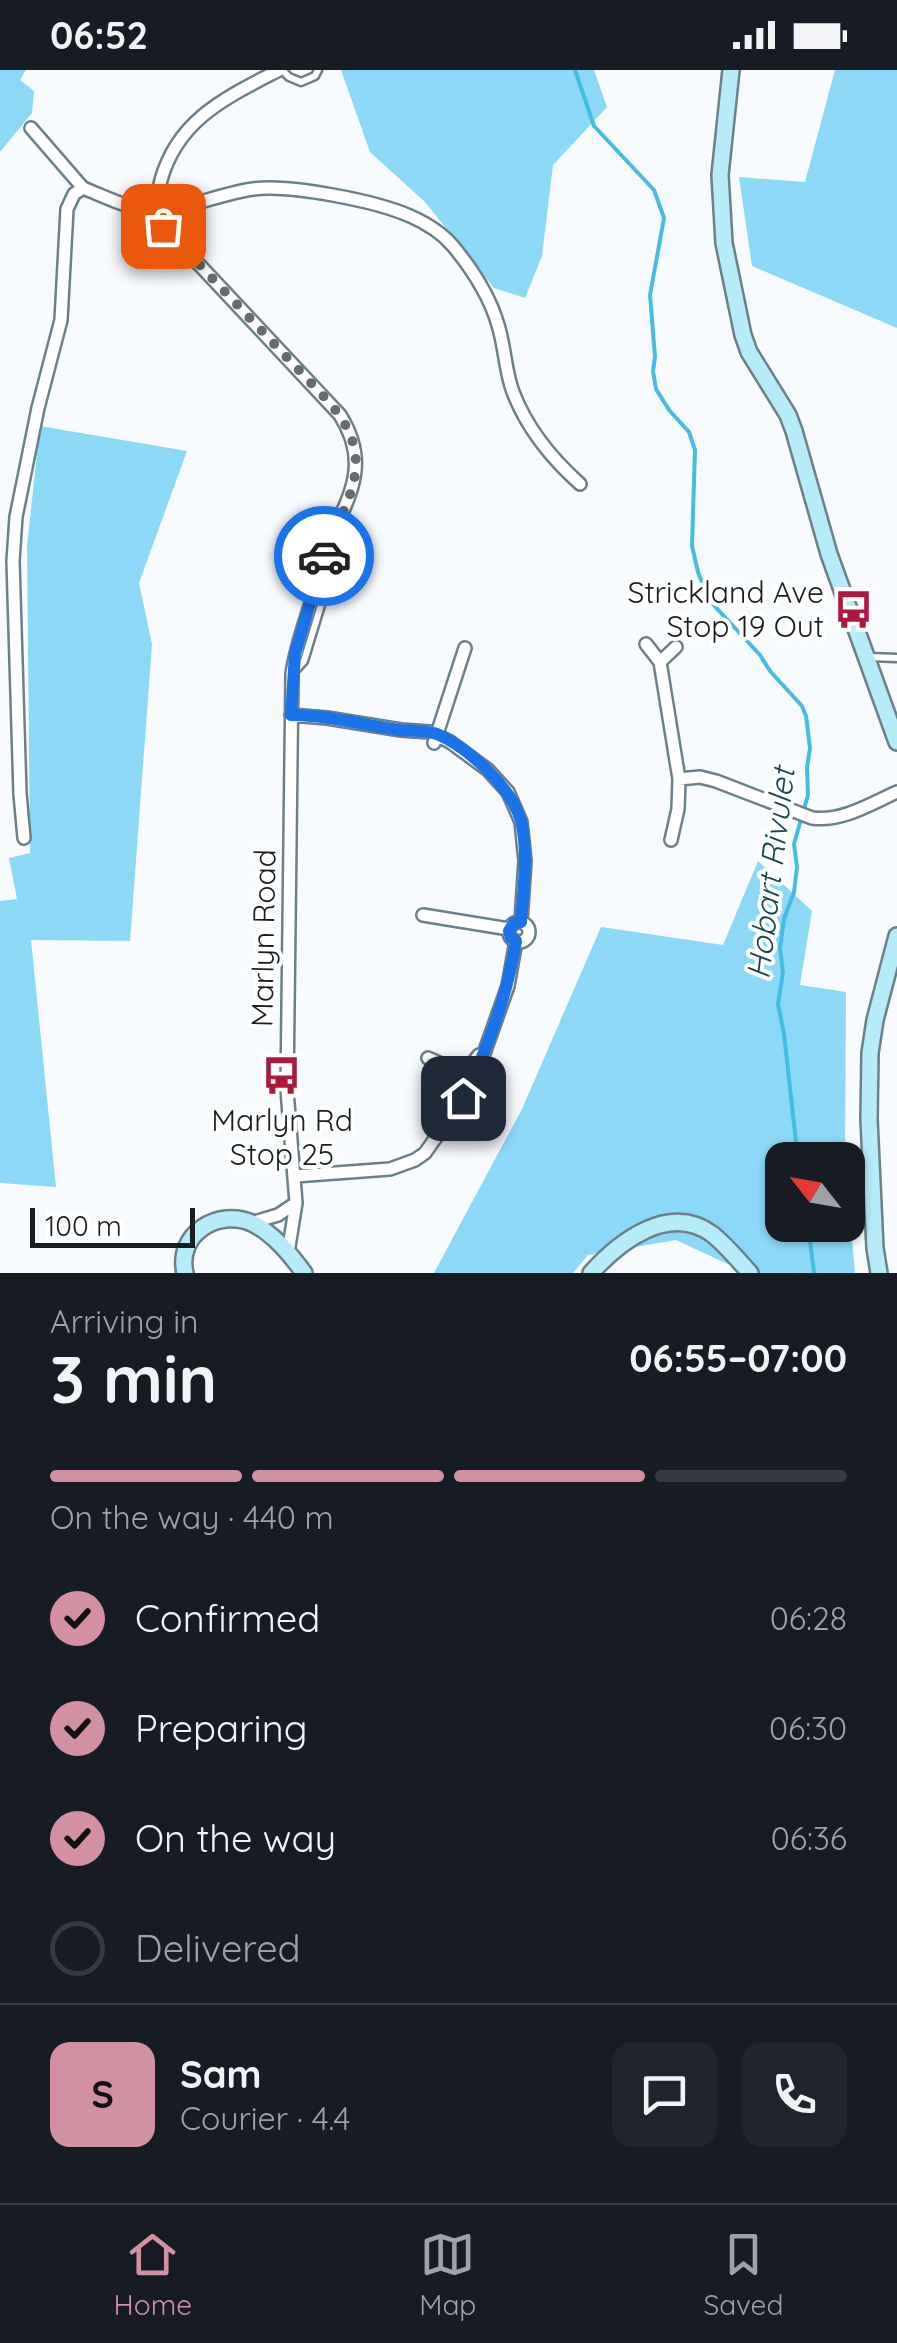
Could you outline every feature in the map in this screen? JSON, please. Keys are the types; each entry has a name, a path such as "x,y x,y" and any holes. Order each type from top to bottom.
{"street":[{"path":"156,210 170,154 187,130 224,98 280,70"},
{"path":"731,70 720,199 724,244 740,322 749,352 794,431 820,528 897,742"},
{"path":"31,128 84,188 132,206 156,210 232,193 276,188 371,204 426,224 450,242 472,271 497,322 509,378 527,422 548,453 580,484"},
{"path":"24,838 14,560 16,516 60,320 66,209 74,194 84,188"},
{"name":"Marlyn Road","path":"156,210 163,226 328,401 349,429 355,452 354,478 346,507 325,554 292,674 287,1090 296,1203 288,1253"},
{"path":"646,644 660,662 679,778 678,809 670,840"},
{"path":"660,662 676,647"},
{"path":"435,739 465,648"},
{"path":"291,715 401,730 435,739 473,759 508,792 521,822 525,861 508,986 486,1043 448,1120 425,1153 401,1166 295,1176"},
{"path":"679,778 707,778 823,820 840,817 897,792"},
{"path":"422,915 515,931"},
{"path":"879,1273 869,1119 870,1053 874,1020 897,936"},
{"path":"428,1058 469,1076"},
{"path":"251,1223 278,1216 296,1203"},
{"path":"184,1273 185,1250 195,1233 221,1219 234,1218 251,1223 273,1238 304,1273"},
{"path":"591,1273 627,1241 672,1222 690,1224 711,1234 750,1273"}],"lane":[{"path":"280,70 302,82 318,70"},
{"path":"868,656 897,658"}],"shaded area":[{"path":"0,70 26,70 20,80 34,91 32,113 0,152"},
{"path":"341,70 594,70 607,107 553,165 542,256 525,298 494,288 425,202 370,152"},
{"path":"835,70 897,70 897,328 752,266 739,177 805,182"},
{"path":"40,426 187,451 139,583 152,644 130,941 31,940 56,1187 0,1183 0,901 17,899 9,858 30,853 27,546"},
{"path":"758,861 812,911 800,985 846,992 845,1142 765,1142 765,1242 852,1242 855,1273 747,1273 676,1240 588,1255 573,1273 434,1273 522,1109 601,927 723,945"}],"waterway":[{"name":"Hobart Rivulet","path":"575,70 594,126 654,190 664,218 650,295 653,371 656,389 689,432 695,450 692,546 698,572 709,600 760,655 806,716 810,748 808,795 794,844 797,867 794,892 784,919 778,1004 796,1142"},
{"name":"Hobart Rivulet","path":"810,1242 814,1273"}],"way so far":[{"path":"163,226 340,414 349,429 354,441 354,478 324,556"}],"place":[{"name":"Strickland Ave Stop 19 Out","path":"854,609"},
{"name":"Marlyn Rd Stop 25","path":"282,1076"}],"route":[{"path":"324,556 295,654 291,715 437,734 499,781 521,822 525,861 521,922 514,923 509,931 516,941 512,968 501,1007 463,1098"}]}
